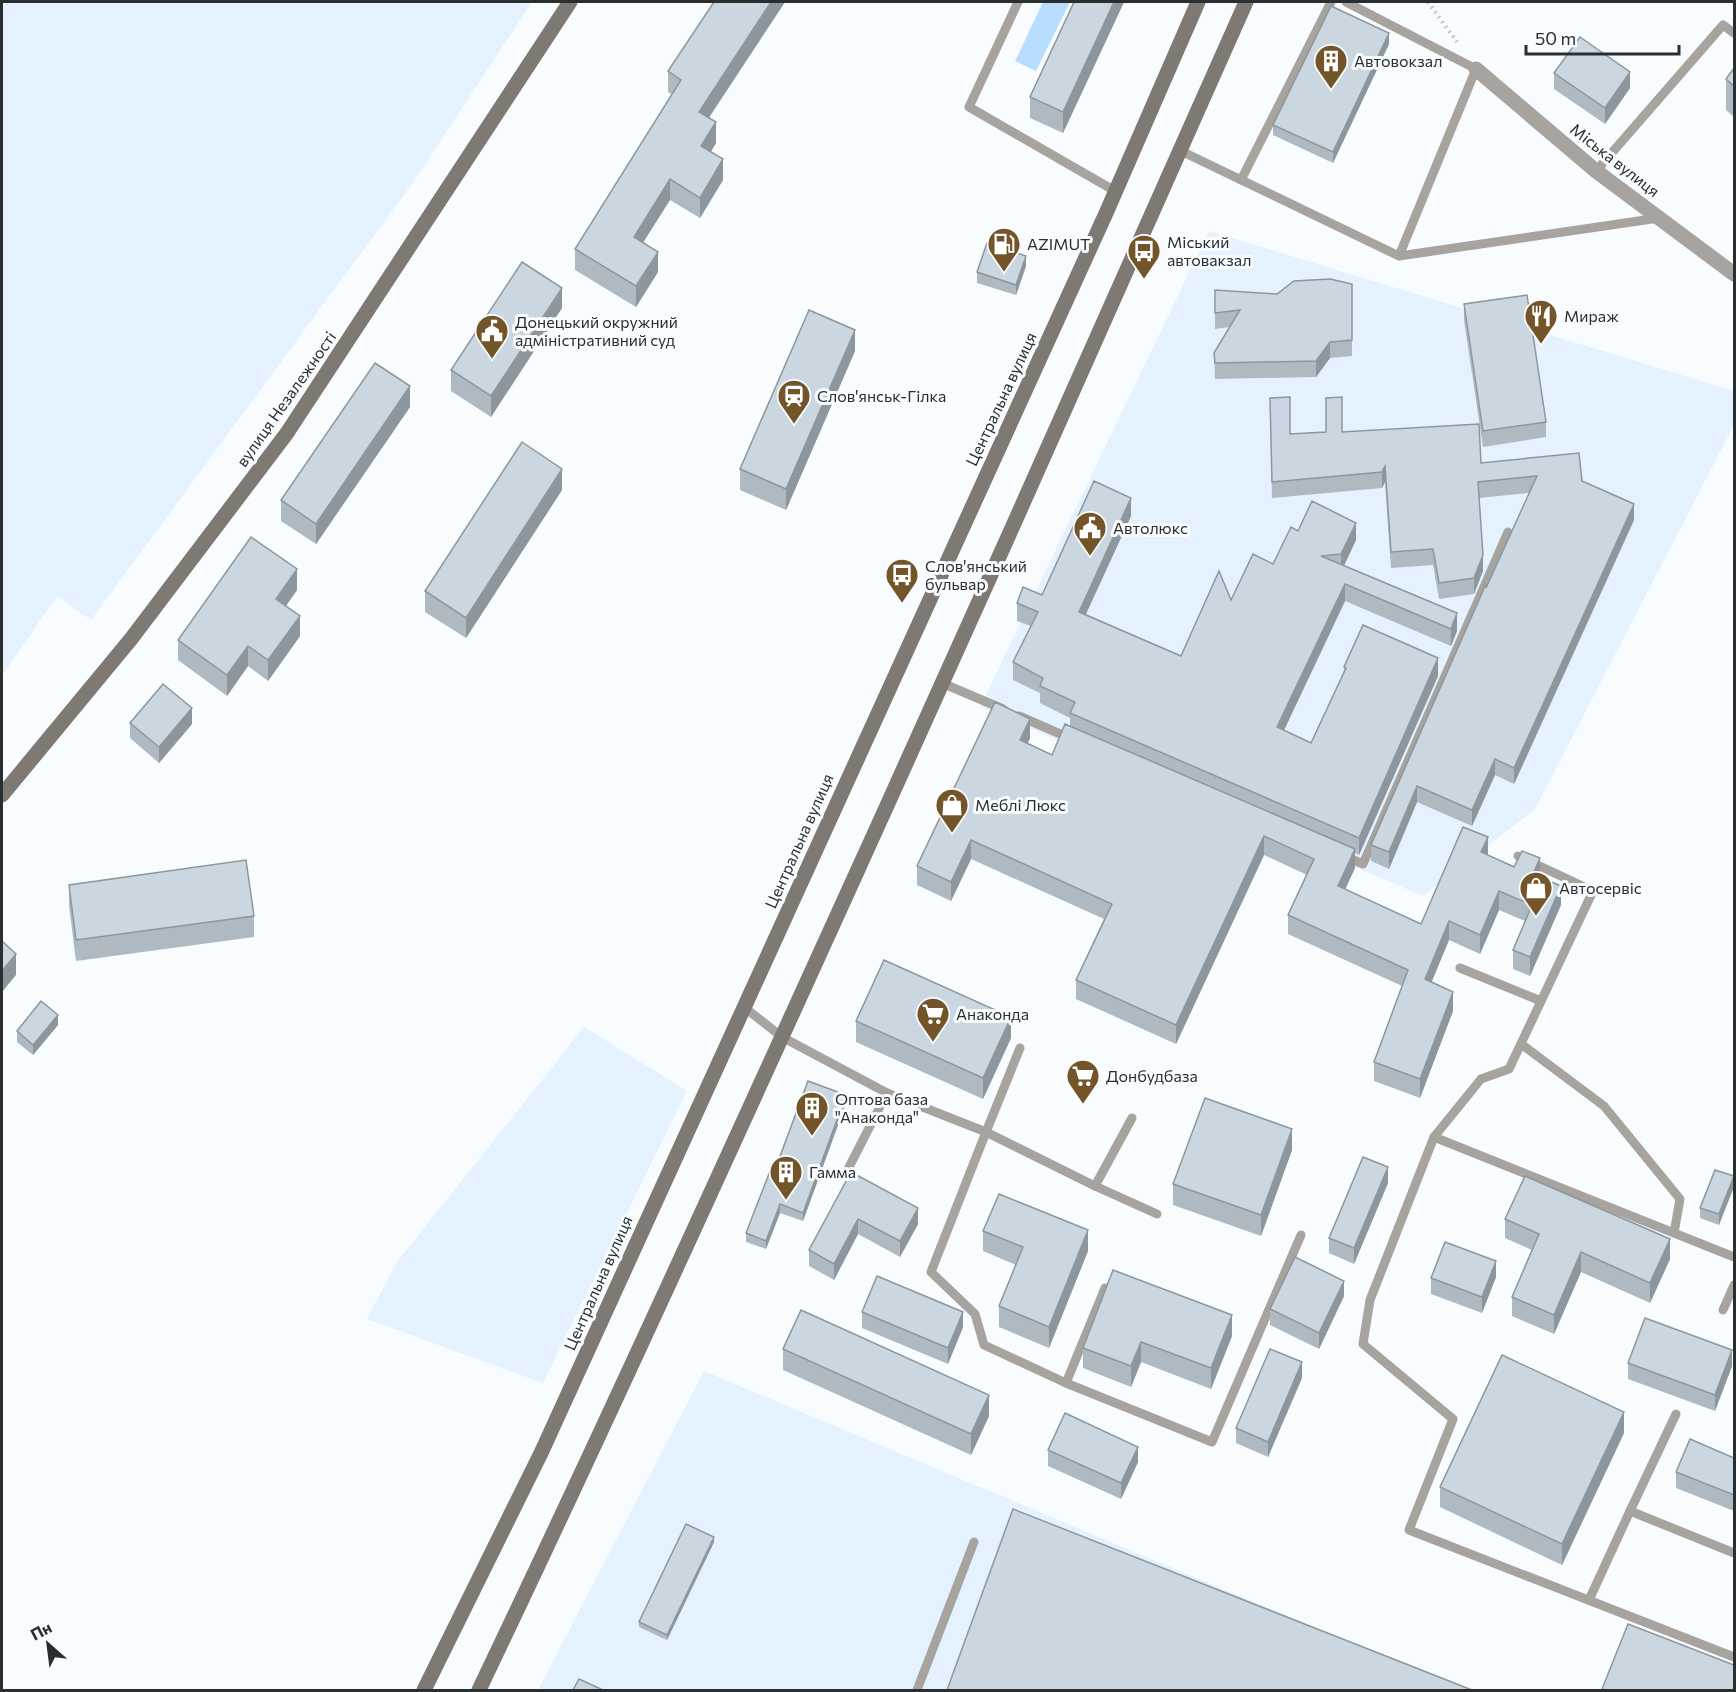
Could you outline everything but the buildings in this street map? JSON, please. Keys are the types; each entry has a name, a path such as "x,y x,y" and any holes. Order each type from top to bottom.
{"street":[{"name":"вулиця Незалежності","path":"2,795 131,639 287,433 570,2"},
{"name":"Центральна вулиця","path":"424,1690 542,1451 1115,191 1198,2"},
{"path":"479,1690 559,1524 782,1036 1246,2"},
{"name":"Міська вулиця","path":"1476,69 1596,171 1734,274"}],"lane":[{"path":"1018,2 969,107 1115,191"},
{"path":"1242,180 1331,2"},
{"path":"1346,2 1476,69 1399,256"},
{"path":"1596,171 1723,25 1734,33"},
{"path":"1181,151 1399,256 1659,218"},
{"path":"1331,850 1363,864 1508,532"},
{"path":"942,683 1082,743"},
{"path":"1518,856 1593,891 1509,1069 1481,1078 1434,1137 1370,1300 1363,1344 1453,1419 1409,1530 1734,1657"},
{"path":"1460,968 1541,1001"},
{"path":"744,1007 782,1036 886,1093 986,1132 1157,1214"},
{"path":"1521,1044 1604,1107 1680,1199 1674,1233"},
{"path":"1020,1048 931,1272 975,1314 984,1345 1066,1383 1212,1442 1301,1235"},
{"path":"847,1172 886,1093"},
{"path":"1095,1186 1132,1118"},
{"path":"1434,1137 1734,1257"},
{"path":"1723,1310 1734,1285"},
{"path":"1066,1383 1105,1288"},
{"path":"1589,1600 1676,1414"},
{"path":"1630,1511 1734,1553"},
{"path":"917,1690 974,1542"}],"path":[{"path":"1428,2 1476,69"}],"shaded area":[{"path":"2,2 532,2 414,181 91,620 57,596 2,676"},
{"path":"1043,2 1070,2 1036,71 1015,61"},
{"path":"1209,231 1734,391 1734,425 1535,809 1423,896 980,707"},
{"path":"584,1027 687,1091 543,1383 367,1319 397,1262"},
{"path":"704,1371 1463,1690 538,1690"}],"place":[{"name":"Автовокзал","path":"1331,90"},
{"name":"AZIMUT","path":"1004,273"},
{"name":"Міський автовакзал","path":"1144,280"},
{"name":"Мираж","path":"1541,345"},
{"name":"Донецький окружний адміністративний суд","path":"492,360"},
{"name":"Слов'янськ-Гілка","path":"794,425"},
{"name":"Автолюкс","path":"1090,557"},
{"name":"Слов'янський бульвар","path":"902,604"},
{"name":"Меблі Люкс","path":"952,834"},
{"name":"Автосервіс","path":"1536,917"},
{"name":"Анаконда","path":"933,1043"},
{"name":"Донбудбаза","path":"1083,1105"},
{"name":"Оптова база \"Анаконда\"","path":"812,1137"},
{"name":"Гамма","path":"786,1201"}]}
